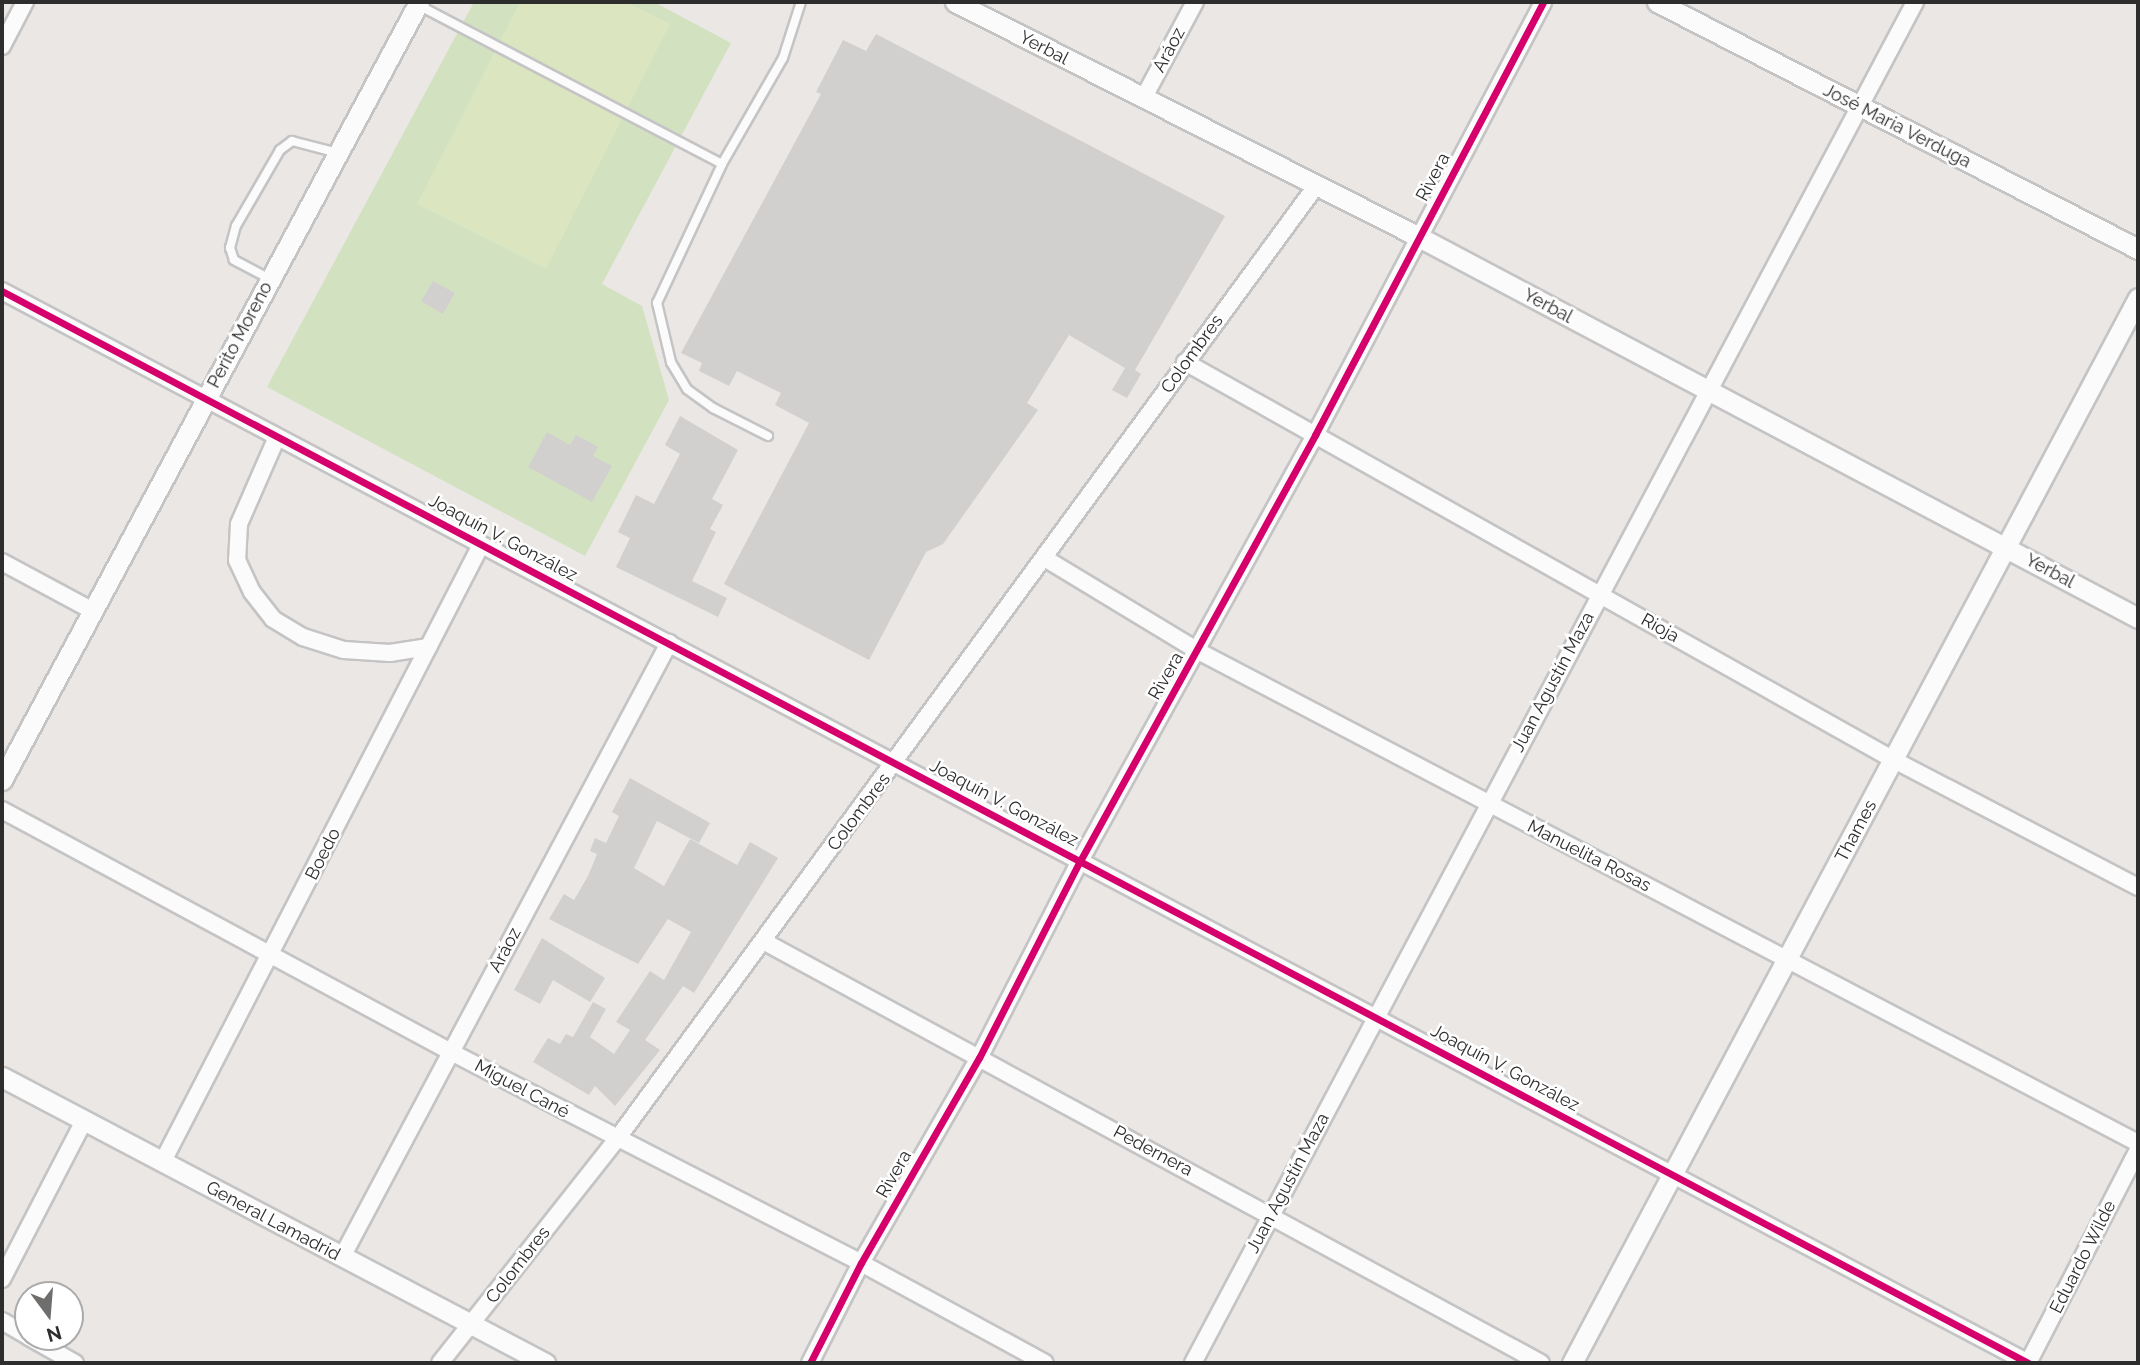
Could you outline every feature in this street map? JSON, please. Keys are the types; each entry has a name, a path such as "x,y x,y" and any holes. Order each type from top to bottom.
{"street":[{"path":"2,46 8,18 25,2"},
{"name":"Yerbal","path":"955,2 1419,237 2138,618"},
{"name":"Aráoz","path":"1143,99 1195,2"},
{"name":"Rivera","path":"810,1363 861,1263 979,1058 1080,861 1198,652 1315,435 1543,2"},
{"name":"José Maria Verduga","path":"1657,2 2138,249"},
{"name":"Juan Agustín Maza","path":"1193,1363 1915,2"},
{"name":"Perito Moreno","path":"2,780 418,3"},
{"name":"Colombres","path":"440,1363 617,1139 1046,559 1185,362 1316,186"},
{"name":"Joaquín V. González","path":"2,291 2028,1363"},
{"name":"Thames","path":"1573,1363 2138,298"},
{"name":"Rioja","path":"1185,362 1894,760 2138,887"},
{"path":"277,436 239,524 237,560 252,592 273,619 313,640 344,650 390,653 429,647"},
{"name":"Boedo","path":"162,1163 481,545"},
{"name":"Manuelita Rosas","path":"1046,559 1198,652 2138,1143"},
{"path":"2,562 93,611"},
{"name":"Aráoz","path":"342,1257 669,643"},
{"name":"Miguel Cané","path":"2,810 273,952 451,1052 861,1263 1045,1363"},
{"name":"Pedernera","path":"764,940 1541,1363"},
{"name":"General Lamadrid","path":"2,1077 545,1363"},
{"path":"2,1279 84,1121"},
{"name":"Eduardo Wilde","path":"2028,1363 2138,1150"},
{"path":"54,1351 75,1363"}],"lane":[{"path":"768,436 713,408 687,389 671,362 659,327 657,303 664,281 722,164 783,58 801,2"},
{"path":"418,3 722,164"},
{"path":"270,279 234,260 230,248 236,226 280,150 292,141 338,153"}],"green space":[{"path":"474,2 654,2 731,43 602,284 642,306 669,400 585,556 267,387"},
{"path":"520,2 626,2 670,24 546,269 417,204"}],"building":[{"path":"876,34 1225,216 1135,370 1141,374 1127,398 1112,390 1125,368 1069,335 1027,403 1038,410 943,544 926,552 869,660 724,584 809,423 775,405 781,393 737,371 729,386 699,371 702,363 681,353 821,94 816,92 843,40 866,51"},
{"path":"433,281 455,293 443,314 421,301"},
{"path":"680,416 738,450 712,499 723,505 710,529 716,532 692,581 727,598 718,617 616,567 630,538 618,532 636,495 654,504 680,454 665,445"},
{"path":"547,432 570,445 576,435 598,447 593,456 612,466 592,502 528,467"},
{"path":"630,778 710,823 699,843 657,821 634,868 664,886 690,839 737,865 750,842 778,858 694,993 683,986 645,1040 660,1050 615,1106 595,1086 589,1095 533,1062 548,1038 560,1044 566,1034 573,1037 593,1002 606,1009 590,1037 614,1054 630,1030 616,1022 650,971 664,980 691,932 668,919 638,964 549,919 564,894 574,900 588,876 597,854 590,851 595,838 606,843 619,816 612,812"},
{"path":"542,938 605,978 590,1002 553,980 540,1004 514,990"}],"cycle path":[{"path":"810,1363 861,1263 979,1058 1080,861 1315,435 1543,2"},
{"path":"2,291 2028,1363"}]}
